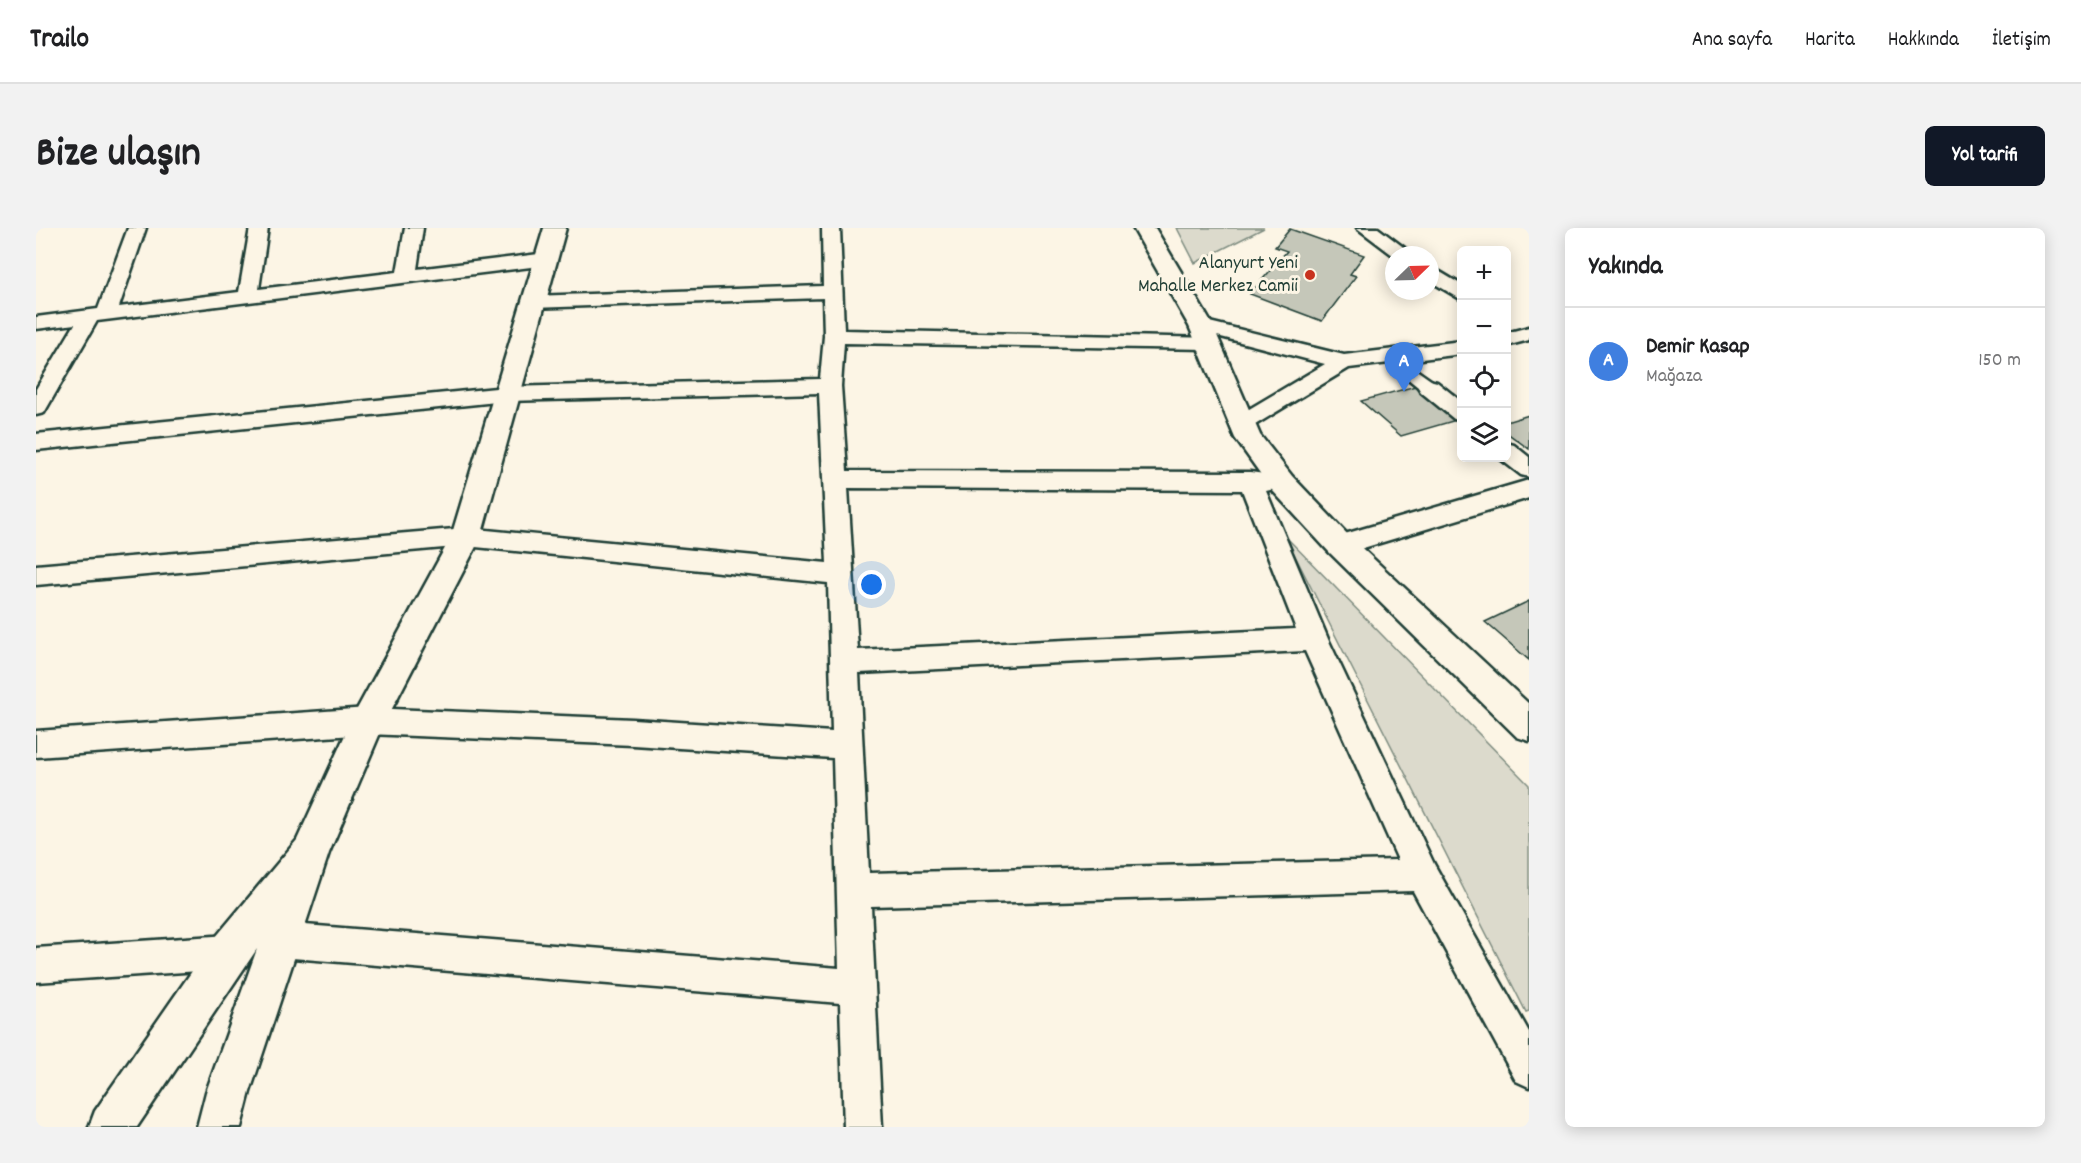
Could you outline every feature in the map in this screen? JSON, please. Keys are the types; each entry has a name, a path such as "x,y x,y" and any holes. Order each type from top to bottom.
{"street":[{"path":"36,408 98,315 137,228"},
{"path":"248,296 259,228"},
{"path":"406,276 414,228"},
{"path":"219,1127 228,1092 310,854 368,721 466,537 555,228"},
{"path":"831,228 834,336 830,386 841,574 863,1127"},
{"path":"1144,228 1205,335 1248,438 1282,483 1340,545 1529,726"},
{"path":"1366,228 1392,246"},
{"path":"36,322 547,259"},
{"path":"1439,278 1457,291"},
{"path":"532,302 833,292"},
{"path":"834,336 1205,335 1344,362 1392,358 1457,348"},
{"path":"1392,358 1457,411"},
{"path":"1242,423 1344,362"},
{"path":"36,442 506,394 830,386"},
{"path":"1511,454 1529,469"},
{"path":"834,478 1282,483"},
{"path":"1250,481 1314,639 1422,874 1529,1068"},
{"path":"1340,545 1529,489"},
{"path":"36,575 466,537 841,574"},
{"path":"844,662 1314,639"},
{"path":"36,744 368,721 633,732 848,746"},
{"path":"111,1127 229,951 310,854"},
{"path":"853,890 1422,874"},
{"path":"280,940 857,987"},
{"path":"36,964 229,951"}],"shaded area":[{"path":"1177,228 1264,228 1195,263"},
{"path":"1285,536 1529,785 1529,1011 1526,1012"}],"building":[{"name":"Alanyurt Yeni Mahalle Merkez Camii","path":"1290,229 1364,255 1350,274 1356,276 1322,321 1250,294 1287,251 1275,247"},
{"path":"1419,385 1457,417 1457,420 1401,436 1361,401"},
{"path":"1529,415 1529,449 1511,436 1511,420"},
{"path":"1529,601 1529,660 1485,622"}],"place":[{"name":"Alanyurt Yeni Mahalle Merkez Camii","path":"1310,275"},
{"name":"Demir Kasap","path":"1404,392"}]}
